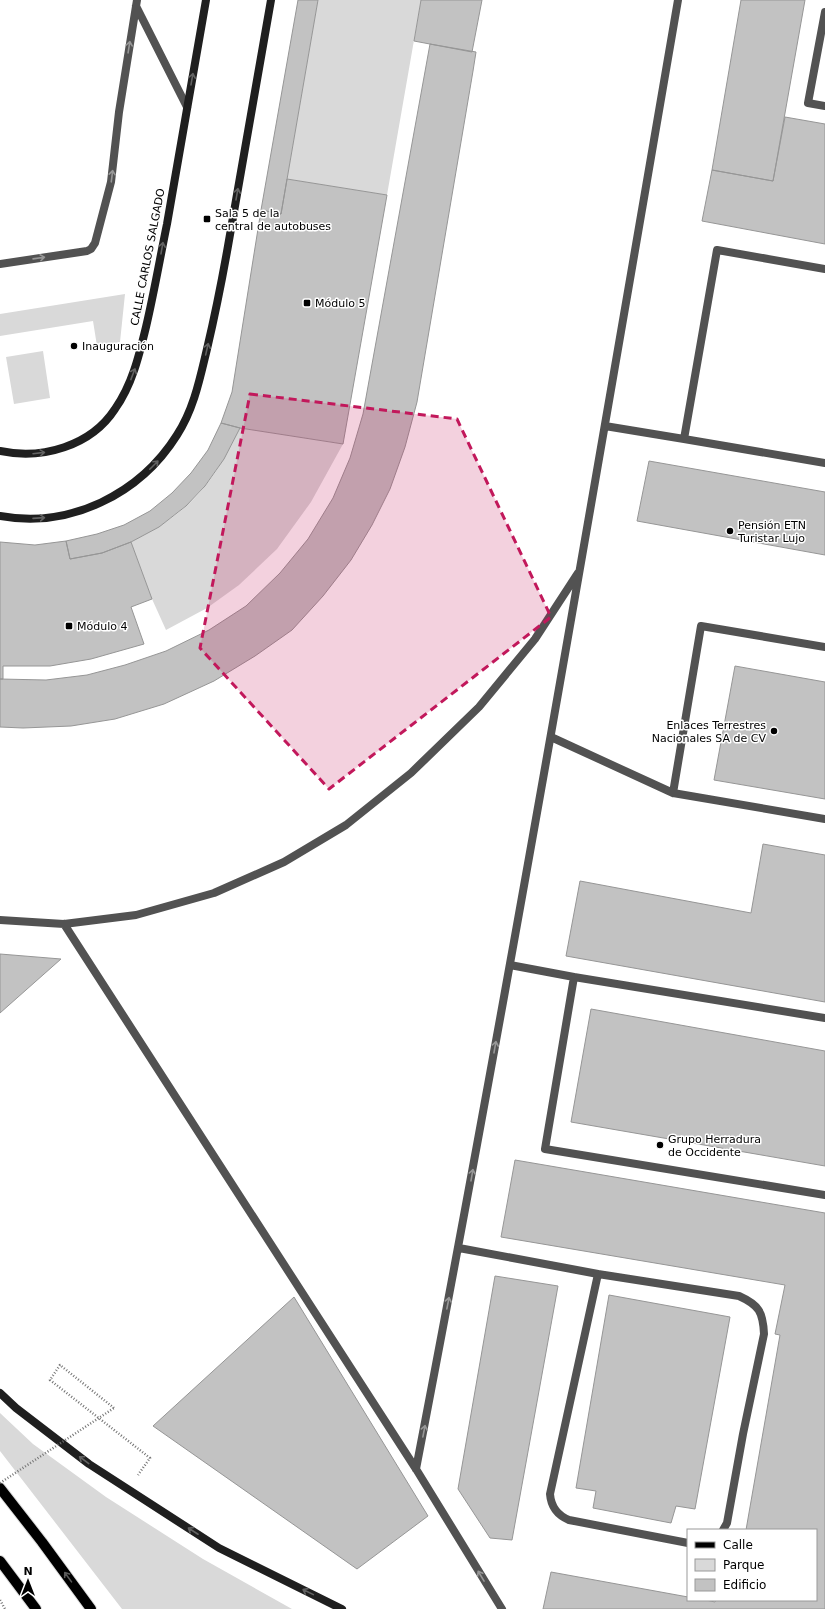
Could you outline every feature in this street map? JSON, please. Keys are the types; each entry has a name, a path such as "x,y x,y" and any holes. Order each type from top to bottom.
{"main road":[{"path":"0,1488 42,1542 90,1609"},
{"path":"0,1561 36,1609"}],"street":[{"name":"CALLE CARLOS SALGADO","path":"0,452 19,454 46,452 68,446 84,439 100,427 115,410 134,372 154,292 206,0"},
{"path":"0,516 38,518 66,514 93,506 119,494 142,477 162,457 178,434 191,409 200,381 219,296 271,0"},
{"path":"0,1393 16,1408 89,1464 219,1548 342,1609"}],"lane":[{"path":"416,1469 459,1248 551,737 678,0"},
{"path":"137,3 187,107"},
{"path":"0,264 83,252 91,249 95,244 111,182 119,112 137,3"},
{"path":"825,12 808,103 825,106"},
{"path":"684,438 717,250 825,268"},
{"path":"605,426 684,438 825,463"},
{"path":"0,920 64,924 136,915 214,893 284,862 346,825 412,772 478,707 535,639 580,570"},
{"path":"673,793 701,626 825,647"},
{"path":"551,737 673,793 825,819"},
{"path":"64,924 416,1469 502,1609"},
{"path":"510,965 825,1018"},
{"path":"574,976 545,1149 825,1195"},
{"path":"459,1248 598,1274 739,1296 751,1302 760,1309 764,1321 764,1334 743,1434 727,1522 724,1529"},
{"path":"598,1274 550,1494 551,1502 561,1517 569,1520 687,1543"}],"path":[{"path":"0,1483 114,1408 60,1365 50,1380 150,1458 128,1489"},
{"path":"0,1600 5,1609"}],"highlighted area":[{"path":"250,394 457,419 551,617 329,789 200,648"}],"green space":[{"path":"318,0 421,0 387,195 287,179"},
{"path":"125,294 120,342 97,346 93,321 0,336 0,314"},
{"path":"43,351 50,398 14,404 6,357"},
{"path":"240,428 343,444 311,502 277,549 239,585 207,608 166,630 152,599 131,542 166,522 194,499 217,470"},
{"path":"0,1413 33,1444 106,1497 203,1559 292,1609 122,1609 0,1451"}],"building":[{"path":"298,0 318,0 281,214 261,210"},
{"path":"421,0 482,0 472,52 414,41"},
{"path":"741,0 805,0 773,181 712,170"},
{"path":"430,44 476,52 417,402 405,447 390,489 372,525 351,560 323,596 292,630 255,656 214,681 164,704 115,719 71,726 23,728 0,727 0,679 46,680 87,675 125,665 166,651 209,630 246,606 280,573 308,539 333,498 350,458 363,414"},
{"path":"785,117 825,124 825,244 702,221 712,170 773,181"},
{"name":"Módulo 5","path":"287,179 387,195 343,444 240,428 221,423 232,392 261,210 281,214"},
{"path":"221,423 240,428 224,459 205,486 186,506 159,527 131,542 102,553 70,559 66,541 97,534 124,525 150,511 172,493 191,473 208,450"},
{"path":"649,461 825,492 825,555 637,521"},
{"name":"Módulo 4","path":"66,541 70,559 102,553 131,542 152,599 131,607 144,644 91,659 50,666 3,666 3,679 0,679 0,542 35,545"},
{"name":"Enlaces Terrestres Nacionales SA de CV","path":"735,666 825,682 825,799 714,780"},
{"path":"763,844 825,855 825,1002 566,956 580,881 751,913"},
{"path":"0,954 61,959 0,1013"},
{"path":"591,1009 825,1051 825,1166 571,1122"},
{"path":"515,1160 825,1213 825,1609 543,1609 551,1572 687,1597 687,1601 817,1601 817,1529 746,1529 780,1335 775,1334 785,1285 501,1237"},
{"path":"495,1276 558,1286 512,1540 490,1538 458,1489"},
{"path":"609,1295 730,1317 695,1509 676,1506 671,1523 593,1508 596,1491 576,1488"},
{"path":"294,1297 428,1516 357,1569 153,1426"}],"place":[{"name":"Sala 5 de la central de autobuses","path":"207,219"},
{"name":"Módulo 5","path":"307,303"},
{"name":"Inauguración","path":"74,346"},
{"name":"Pensión ETN Turistar Lujo","path":"730,531"},
{"name":"Módulo 4","path":"69,626"},
{"name":"Enlaces Terrestres Nacionales SA de CV","path":"774,731"},
{"name":"Grupo Herradura de Occidente","path":"660,1145"}]}
